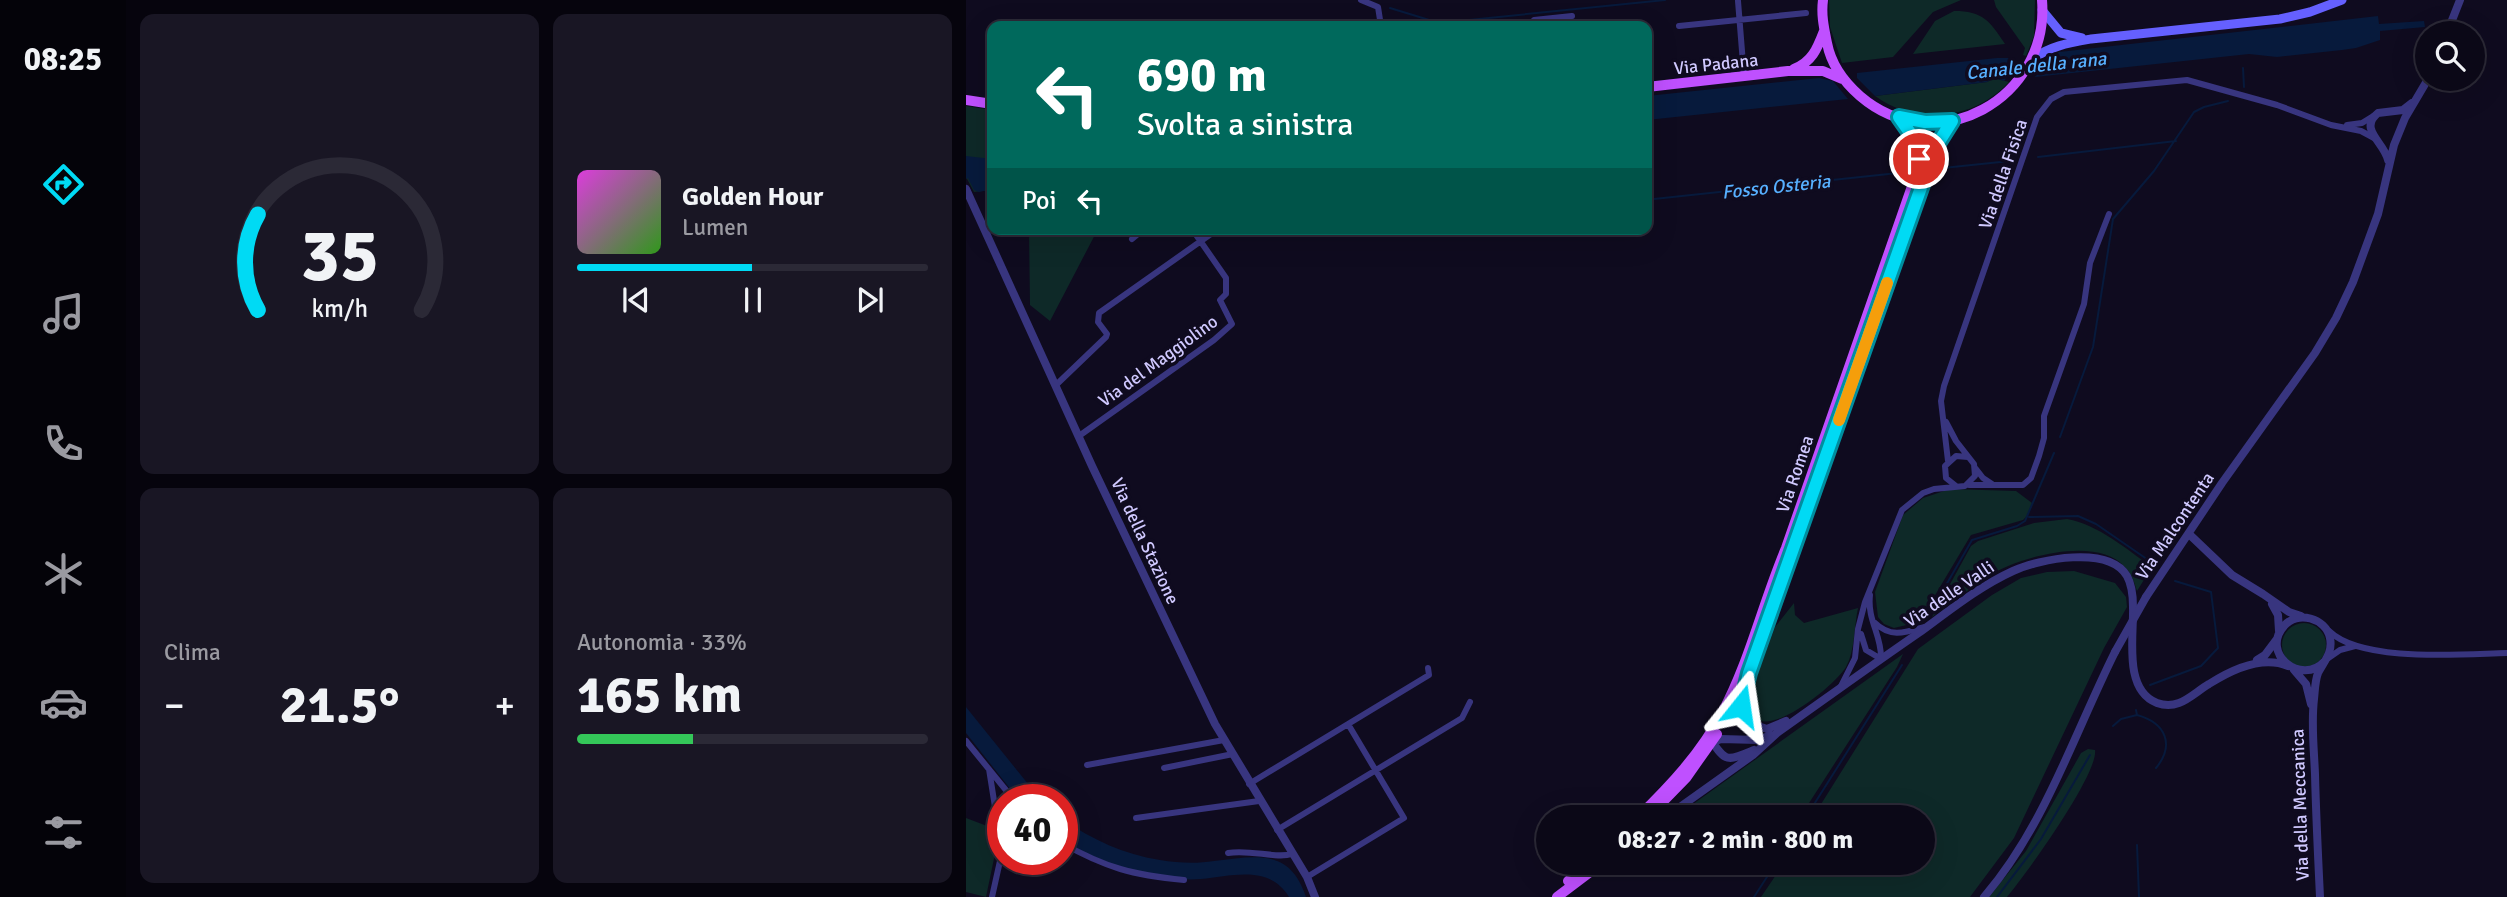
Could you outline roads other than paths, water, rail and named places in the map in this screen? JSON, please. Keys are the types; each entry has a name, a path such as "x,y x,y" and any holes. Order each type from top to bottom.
{"main road":[{"path":"1823,0 1824,30 1829,52 1845,81 1880,110 1925,122 1952,121 1974,114 1994,103 2019,80 2039,41 2042,5"},
{"path":"2031,60 2050,47 2091,39 2280,19 2343,0"},
{"path":"2042,5 2061,33 2091,39"},
{"path":"1788,71 1807,62 1814,54 1824,30"},
{"name":"Via Padana","path":"1652,86 1788,71 1823,71 1845,81"},
{"path":"966,100 987,103"},
{"name":"Via Romea","path":"1650,805 1711,740 1754,640 1769,588 1786,548 1917,173 1917,144 1899,117"},
{"name":"Via Romea","path":"1660,805 1686,778 1749,673 1935,148 1952,121"},
{"path":"1554,897 1577,875"},
{"path":"1554,897 1585,875"}],"street":[{"path":"1361,0 1378,7 1380,21"},
{"path":"2451,21 2459,0"},
{"path":"1738,1 1744,76"},
{"path":"1679,26 1806,13"},
{"path":"1534,21 1572,16"},
{"name":"Via della Fisica","path":"1934,489 1945,473 1948,461 1941,401 1944,386 2037,117 2051,99 2073,90 2187,80 2277,105 2331,125 2361,131 2377,140"},
{"name":"Via Malcontenta","path":"1984,897 2011,864 2033,827 2115,652 2146,597 2331,327 2353,282 2374,224 2392,150 2401,127 2422,91"},
{"path":"2388,173 2387,155 2370,127 2376,114 2407,108 2420,94"},
{"path":"2386,111 2397,116 2401,127"},
{"name":"Via della Fisica","path":"2331,125 2357,124 2376,114"},
{"path":"2377,140 2388,142 2398,136"},
{"name":"Via della Stazione","path":"966,189 987,233"},
{"name":"Via della Fisica","path":"1840,688 1856,658 1860,618 1902,510 1915,498 1934,489 1967,485 2023,485 2031,478 2044,438 2044,416 2084,304 2090,263 2109,214"},
{"name":"Via della Stazione","path":"988,235 1150,589 1224,740 1307,877 1315,897"},
{"path":"1132,239 1137,235"},
{"name":"Via del Maggiolino","path":"1079,436 1214,340 1231,324 1220,300 1226,293 1226,278 1196,235"},
{"path":"1056,385 1106,337 1107,334 1098,322 1099,313 1208,235"},
{"path":"1944,417 1956,441 1976,469 1994,485"},
{"path":"1948,461 1956,456 1968,457"},
{"path":"1967,485 1974,478 1976,469"},
{"path":"1945,473 1949,481 1957,486"},
{"path":"2189,534 2225,570 2289,612 2309,618 2326,628 2341,641 2408,654 2507,653"},
{"name":"Via delle Valli","path":"1682,805 1777,733 1988,584 2013,571 2043,561 2073,558 2099,560 2120,568 2127,576 2132,591 2135,680 2147,697 2161,704 2179,704 2211,682 2252,664 2264,655 2279,636"},
{"name":"Via della Fisica","path":"1871,590 1870,618 1880,641 1881,659"},
{"path":"2266,596 2278,615 2279,654 2289,666 2308,671 2319,667 2340,650 2360,646"},
{"path":"1860,618 1863,644 1870,653 1881,659"},
{"path":"1870,618 1880,628 1892,634 1927,626"},
{"path":"2279,636 2291,620 2309,618"},
{"path":"2325,661 2331,645 2326,628"},
{"name":"Via delle Valli","path":"2252,664 2271,661 2289,666"},
{"name":"Via della Meccanica","path":"2320,897 2312,711 2316,680 2325,661"},
{"name":"Via della Meccanica","path":"2289,666 2306,684 2312,711"},
{"path":"1249,784 1429,675 1428,668"},
{"name":"Via delle Valli","path":"1749,673 1741,706 1749,723 1767,729 1811,709"},
{"path":"1277,830 1462,718 1470,702"},
{"path":"1307,877 1404,818 1348,724"},
{"name":"Via delle Valli","path":"1763,746 1740,757 1729,758 1717,752 1711,740 1758,740 1777,733"},
{"path":"1087,765 1224,740"},
{"path":"966,741 1001,784"},
{"path":"1164,768 1233,754"},
{"path":"989,769 1001,845 992,897"},
{"path":"1136,818 1259,801"},
{"path":"1228,853 1250,851 1281,856 1292,854"},
{"path":"1078,852 1105,866 1140,875 1184,880"}],"water":[{"path":"2378,16 2379,24 2415,22 2415,28 2380,31 2380,40 2356,48 2277,57 2249,54 2035,77 2043,61 2059,52"},
{"path":"2013,58 2017,62 2016,68 2004,81 1994,78 1987,82 1875,96 1857,78 1857,73"},
{"path":"1819,78 1833,81 1848,99 1652,119 1652,95"},
{"path":"966,156 987,158 987,190 974,190 968,178 966,179"},
{"path":"966,707 1028,784 1006,784 966,733"},
{"path":"1078,829 1109,845 1160,860 1194,863 1258,857 1270,859 1291,870 1306,897 1289,897 1281,887 1261,876 1249,874 1201,879 1168,878 1123,868 1078,849"}],"waterway":[{"path":"1459,21 1665,0"},
{"path":"1390,8 1432,21"},
{"name":"Canale della rana","path":"2009,68 2047,64"},
{"path":"2243,68 2244,87"},
{"path":"2060,437 2093,347 2113,219 2154,171 2194,112 2228,101"},
{"name":"Fosso Osteria","path":"2038,157 2176,141"},
{"name":"Fosso Osteria","path":"1943,168 2010,161"},
{"name":"Fosso Osteria","path":"1654,199 1898,173"},
{"path":"1927,618 1972,540 2025,521 2054,453"},
{"path":"2029,517 2078,516 2096,524 2154,564"},
{"path":"2150,685 2201,666 2218,648 2211,592 2175,581"},
{"path":"1814,805 1902,665"},
{"path":"2113,726 2121,719 2137,715 2136,710"},
{"path":"2137,715 2155,723 2164,736 2165,751 2156,768"},
{"path":"1997,897 2041,839 2090,755"},
{"path":"2137,845 2139,897"},
{"path":"1754,897 1768,875"}]}
